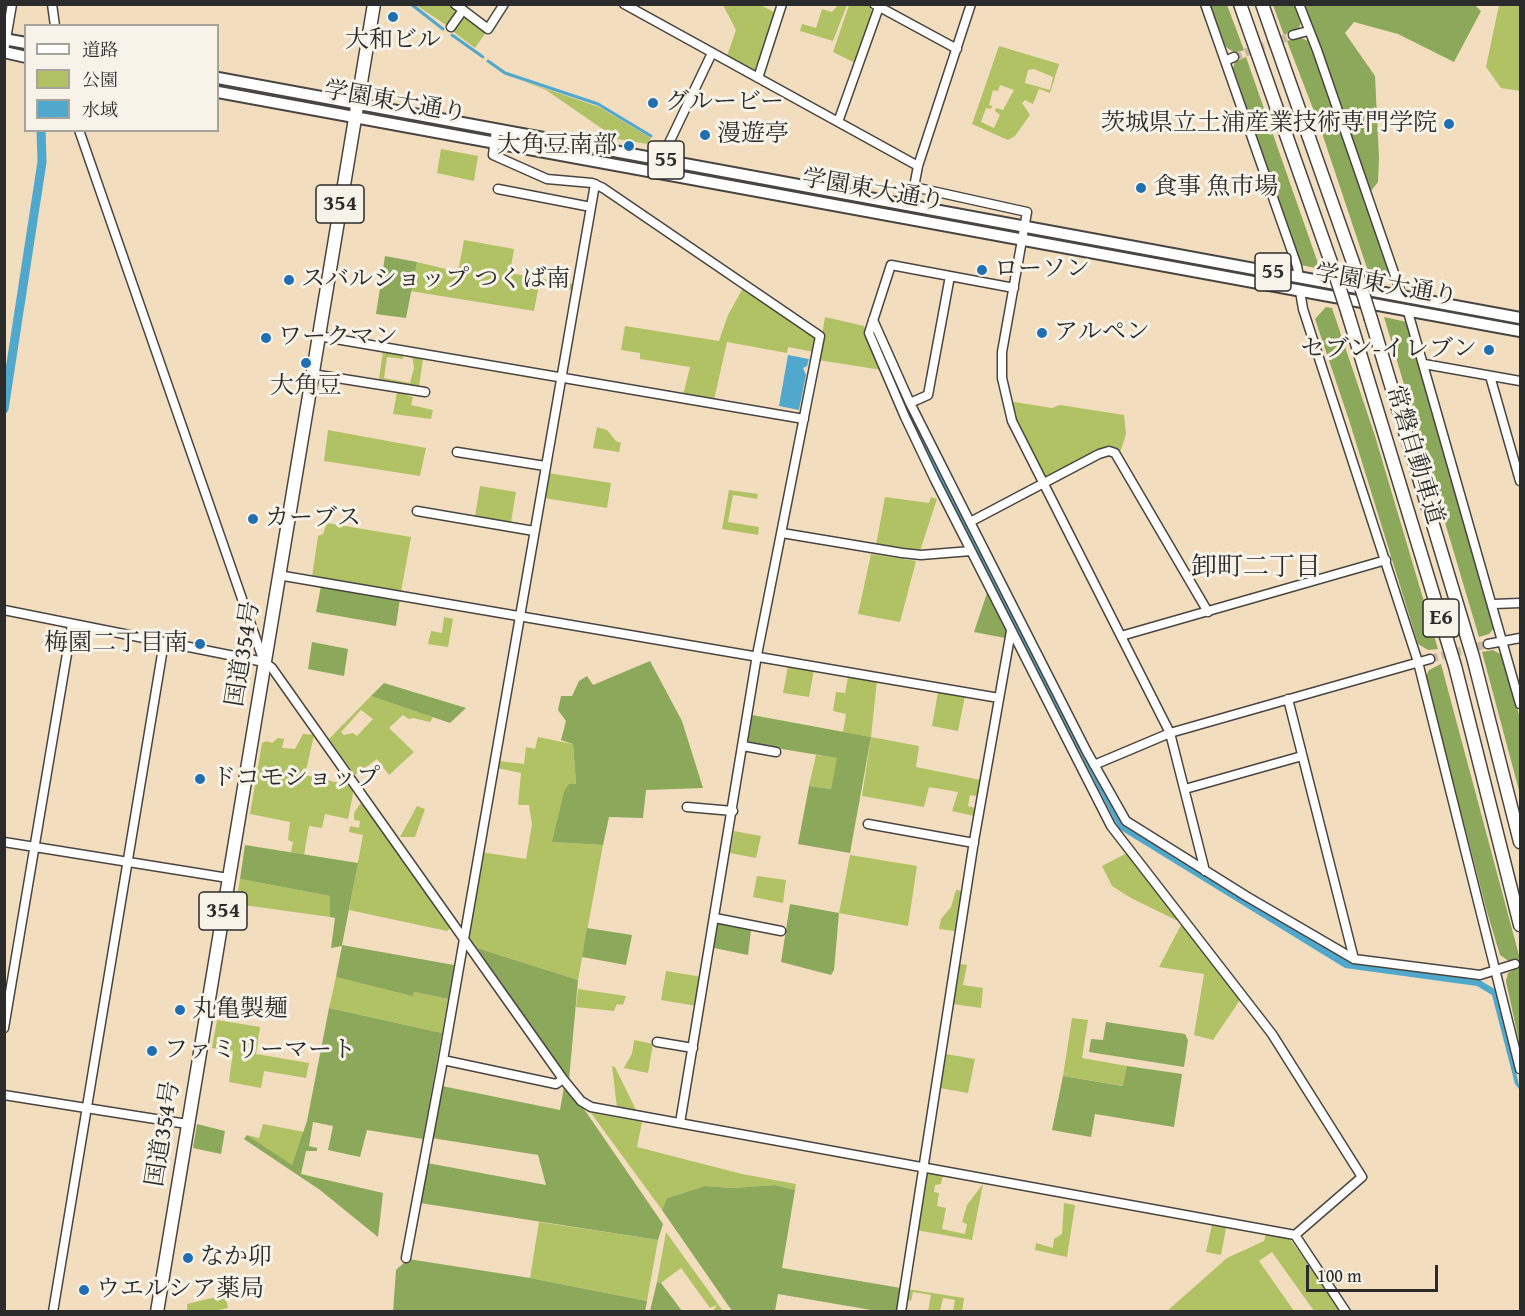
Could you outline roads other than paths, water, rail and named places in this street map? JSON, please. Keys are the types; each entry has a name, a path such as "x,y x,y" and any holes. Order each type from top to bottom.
{"highway":[{"name":"国道354号","path":"156,1311 374,4"},
{"name":"常磐自動車道","path":"1240,4 1348,314 1455,666 1521,925"},
{"name":"常磐自動車道","path":"1262,4 1371,318 1470,646 1521,842"}],"main road":[{"path":"5,39 24,43"},
{"path":"4,52 24,57"},
{"name":"学園東大通り","path":"219,78 1521,318"},
{"name":"学園東大通り","path":"219,92 1521,332"}],"street":[{"path":"4,52 12,4"},
{"path":"52,4 55,24"},
{"path":"451,27 459,7 488,29 504,4"},
{"path":"624,4 918,166"},
{"path":"758,78 782,4"},
{"path":"971,4 918,166 914,187 1027,212 1002,352 1002,378 1012,421 1170,733 1205,871"},
{"path":"1205,4 1230,59 1299,277"},
{"path":"1299,4 1402,296"},
{"path":"838,122 877,6 957,49"},
{"path":"1293,35 1308,31"},
{"path":"663,174 669,144 712,52"},
{"path":"496,129 493,154 518,168 547,179 595,184 820,336 757,655 680,1123"},
{"path":"79,132 264,662 282,680 563,1079 581,1101 591,1107 1295,1235 1346,1311"},
{"path":"406,1258 443,1060 595,184"},
{"path":"498,189 591,207"},
{"path":"1149,264 1152,250"},
{"path":"1014,288 891,266 869,333 901,408 971,551 1111,826 1272,1034 1362,1177 1295,1235"},
{"path":"910,403 928,395 950,276"},
{"path":"1300,291 1303,309 1418,662 1498,970 1521,1069"},
{"path":"1408,312 1521,704"},
{"path":"873,320 910,403 970,522 1094,765 1126,821 1205,871 1354,958 1480,975 1515,964"},
{"path":"318,336 804,418"},
{"path":"1424,364 1521,381"},
{"path":"312,374 425,392"},
{"path":"1490,376 1516,451 1521,481"},
{"path":"970,522 1099,454 1109,451 1115,453 1208,612"},
{"path":"457,452 545,466"},
{"path":"417,511 534,531"},
{"path":"782,532 921,555 971,551"},
{"path":"1121,636 1386,560"},
{"path":"278,575 999,698"},
{"path":"1494,604 1521,603"},
{"path":"4,610 264,662"},
{"path":"4,1028 72,624"},
{"path":"901,1311 974,843 1011,631"},
{"path":"1488,644 1503,639 1521,638"},
{"path":"53,1311 164,642"},
{"path":"1094,765 1170,733 1430,659"},
{"path":"1288,699 1354,958"},
{"path":"743,746 776,752"},
{"path":"1185,789 1302,756"},
{"path":"687,807 733,811"},
{"path":"868,824 974,843"},
{"path":"4,842 228,878"},
{"path":"715,918 781,931"},
{"path":"657,1042 693,1048"},
{"path":"443,1060 556,1084 563,1079"},
{"path":"4,1095 187,1124"}],"water":[{"path":"878,334 940,472 1122,824 1349,962 1478,979 1498,991 1520,1090 1515,1084 1492,995 1477,986 1345,968 1119,829 912,426 874,336"},
{"path":"788,355 809,359 807,366 803,368 806,375 799,410 779,406"}],"waterway":[{"path":"411,4 443,29"},
{"path":"452,35 483,57"},
{"path":"488,61 505,73 598,104 651,136"},
{"path":"4,409 42,162 41,132"}],"tunnel":[{"path":"1234,57 1293,35"},
{"path":"1430,659 1488,644"}],"place":[{"name":"大和ビル","path":"393,17"},
{"name":"グルービー","path":"653,103"},
{"name":"茨城県立土浦産業技術専門学院","path":"1449,124"},
{"name":"漫遊亭","path":"705,135"},
{"name":"大角豆南部","path":"629,146"},
{"name":"食事 魚市場","path":"1141,188"},
{"name":"ローソン","path":"982,270"},
{"name":"スバルショップ つくば南","path":"289,280"},
{"name":"アルペン","path":"1042,333"},
{"name":"ワークマン","path":"266,338"},
{"name":"セブン-イレブン","path":"1489,350"},
{"name":"大角豆","path":"306,363"},
{"name":"カーブス","path":"253,519"},
{"name":"梅園二丁目南","path":"200,644"},
{"name":"ドコモショップ","path":"200,779"},
{"name":"丸亀製麺","path":"180,1010"},
{"name":"ファミリーマート","path":"152,1051"},
{"name":"なか卯","path":"188,1258"},
{"name":"ウエルシア薬局","path":"84,1290"}],"district":[{"name":"卸町二丁目","path":"1256,568"}]}
